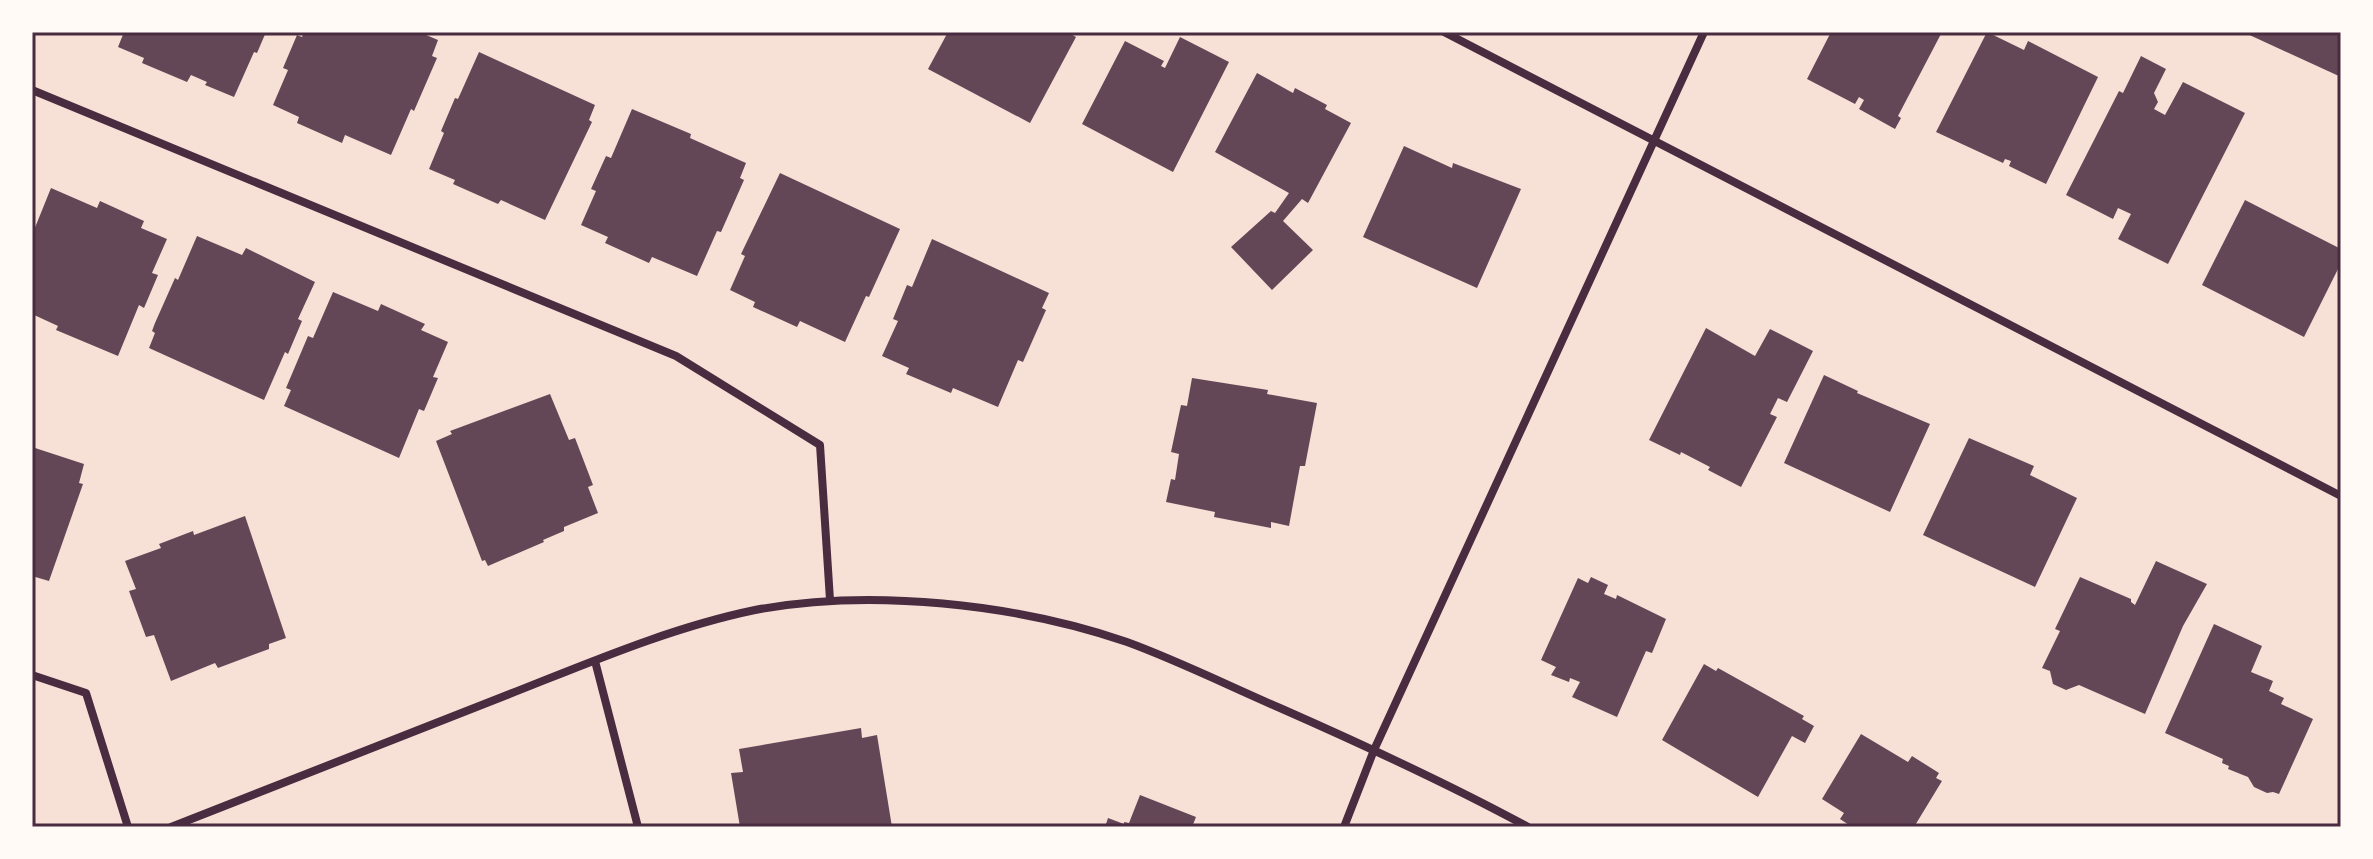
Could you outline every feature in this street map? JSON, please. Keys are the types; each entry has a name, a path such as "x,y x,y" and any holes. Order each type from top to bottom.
{"street":[{"path":"1444,32 2341,496"},
{"path":"1344,827 1374,750 1704,32"},
{"path":"32,90 676,356 820,445 830,600"},
{"path":"171,827 595,661 755,610 830,600 927,603 996,610 1061,622 1129,643 1449,784 1528,827"},
{"path":"595,661 638,827"},
{"path":"32,675 86,693 128,827"}],"building":[{"path":"124,32 266,32 234,97 205,85 207,82 191,75 187,82 142,63 144,58 118,47"},
{"path":"304,32 419,32 438,40 432,56 437,58 391,155 345,135 342,143 297,123 299,117 273,105 288,70 283,68 297,35 302,37"},
{"path":"948,32 1067,32 1076,37 1030,123 928,69"},
{"path":"1831,32 1942,32 1898,116 1901,118 1895,129 1859,109 1864,100 1859,97 1855,104 1807,79"},
{"path":"1987,32 2024,50 2028,41 2098,77 2046,184 2009,166 2011,161 2005,159 2003,163 1936,132"},
{"path":"2243,32 2341,32 2341,77"},
{"path":"1180,37 1229,62 1173,172 1082,124 1125,41 1164,61 1161,66 1165,68"},
{"path":"479,52 595,105 589,120 592,122 545,220 501,200 498,204 453,184 455,180 429,169 455,98 458,99"},
{"path":"2141,56 2166,69 2154,93 2158,102 2154,109 2165,115 2183,82 2245,113 2168,264 2118,239 2131,214 2118,208 2113,219 2066,195 2119,91 2123,93"},
{"path":"1257,73 1293,93 1295,88 1327,105 1325,109 1351,123 1308,203 1302,199 1283,221 1313,250 1272,290 1231,247 1271,211 1275,213 1289,193 1215,152"},
{"path":"632,109 691,134 690,138 746,163 740,178 744,180 697,276 652,257 649,263 605,243 608,237 581,225 596,191 591,189 606,156 611,158"},
{"path":"1404,146 1452,168 1453,163 1521,189 1477,288 1363,237"},
{"path":"780,173 900,229 845,342 800,321 797,327 753,307 755,302 730,290 745,256 741,254"},
{"path":"51,188 97,208 100,201 144,221 141,228 167,239 152,273 158,275 144,308 139,305 118,356 56,330 58,326 32,314 32,235"},
{"path":"2245,200 2341,249 2341,263 2304,337 2202,285"},
{"path":"197,236 242,255 246,248 315,282 298,319 302,321 288,354 285,352 264,400 149,348 155,323"},
{"path":"932,239 1049,293 1042,308 1046,310 1023,362 1018,360 998,407 953,388 951,393 906,374 909,368 882,356 898,321 893,319 907,285 912,287"},
{"path":"333,292 378,311 381,304 425,324 421,330 448,342 433,377 438,378 424,411 419,409 399,458 284,406 291,390 286,388 308,336 313,338"},
{"path":"1706,328 1755,356 1770,329 1813,351 1787,402 1778,398 1770,414 1777,417 1741,487 1681,452 1680,455 1649,440"},
{"path":"1824,375 1857,393 1930,424 1890,512 1784,463"},
{"path":"1192,378 1268,390 1267,394 1317,403 1305,466 1300,466 1289,526 1271,522 1271,528 1214,517 1215,512 1166,502 1171,479 1175,480 1179,454 1171,452 1181,405 1187,406"},
{"path":"550,394 569,440 575,438 593,485 588,487 598,513 564,527 564,531 544,542 488,566 485,560 482,561 436,441 452,434 450,431"},
{"path":"1969,438 2034,466 2030,475 2077,498 2035,587 1923,535"},
{"path":"32,447 84,464 79,483 83,484 49,581 32,576"},
{"path":"245,516 286,638 269,644 269,649 218,668 215,663 171,681 154,635 146,637 129,591 136,589 125,561 161,548 159,544 193,531 194,535"},
{"path":"2156,561 2207,584 2183,626 2145,714 2079,685 2066,690 2053,684 2050,671 2042,668 2060,631 2055,629 2080,577 2131,599 2135,605"},
{"path":"1591,577 1608,585 1604,594 1616,599 1617,595 1666,619 1652,653 1646,651 1617,717 1572,697 1580,682 1570,678 1569,682 1551,675 1556,667 1541,660 1578,578 1588,583"},
{"path":"2214,624 2262,646 2251,672 2273,681 2269,691 2284,698 2281,704 2313,719 2279,794 2254,787 2248,777 2228,769 2229,766 2222,763 2223,759 2165,733"},
{"path":"1704,664 1716,671 1718,668 1804,716 1802,719 1814,726 1805,743 1792,736 1758,797 1662,740"},
{"path":"861,728 862,738 877,735 892,827 740,827 731,773 743,772 739,749"},
{"path":"1861,734 1908,762 1912,756 1939,773 1936,778 1942,781 1914,827 1852,827 1840,819 1844,813 1822,799"},
{"path":"1140,795 1196,817 1192,827 1105,827 1108,818 1129,823"}]}
